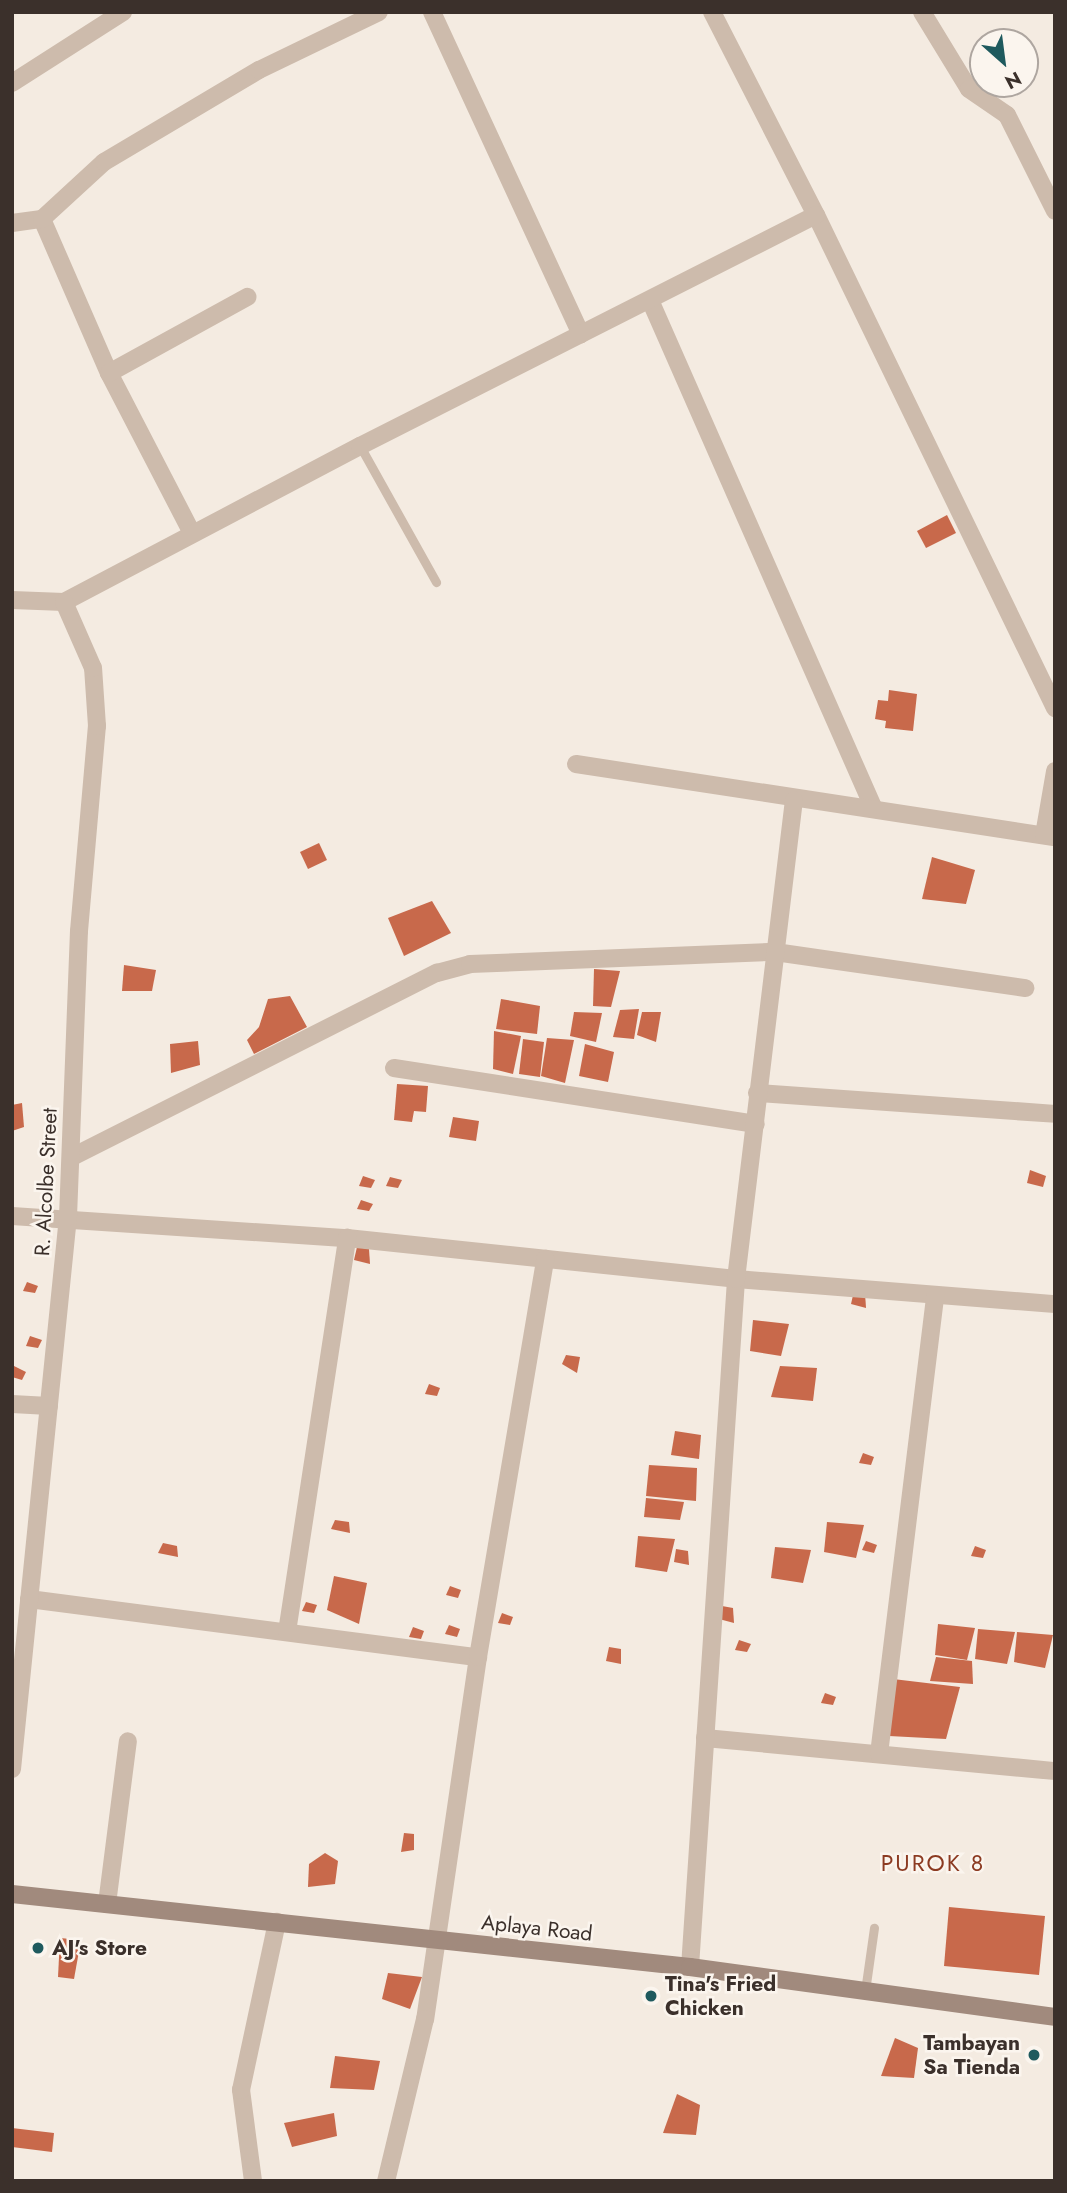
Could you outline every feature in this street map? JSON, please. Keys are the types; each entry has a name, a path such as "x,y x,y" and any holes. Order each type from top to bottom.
{"street":[{"path":"12,83 123,12"},
{"path":"13,220 42,219 104,162 259,70 379,12"},
{"path":"432,12 581,334"},
{"path":"712,12 816,215 1055,708"},
{"path":"922,12 969,89 1007,115 1055,211"},
{"path":"12,600 64,602 359,446 816,215"},
{"path":"42,219 109,373 192,533"},
{"path":"109,373 247,297"},
{"path":"650,300 874,809"},
{"name":"R. Alcolbe Street","path":"12,1769 68,1217 79,931 97,726 93,668 64,602"},
{"path":"576,764 794,801 874,809 1049,836 1055,771"},
{"path":"690,1967 737,1279 757,1093 794,801"},
{"path":"72,1157 450,968 775,952 1024,988"},
{"path":"394,1068 755,1124"},
{"path":"757,1093 1055,1114"},
{"path":"12,1216 68,1217 347,1238 737,1279 1055,1304"},
{"path":"287,1632 347,1238"},
{"path":"386,2181 425,2019 478,1657 545,1259"},
{"path":"879,1754 936,1295"},
{"path":"12,1404 49,1406"},
{"path":"29,1599 478,1657"},
{"path":"705,1738 1055,1771"},
{"path":"107,1904 128,1741"},
{"name":"Aplaya Road","path":"12,1894 690,1967 1055,2017"},
{"path":"253,2181 241,2090 277,1922"}],"lane":[{"path":"359,446 436,582"},
{"path":"865,1992 874,1928"}],"building":[{"path":"947,515 956,533 926,548 917,531"},
{"path":"889,690 917,694 913,731 885,728 886,721 875,719 878,700 888,701"},
{"path":"319,843 327,860 308,869 300,852"},
{"path":"932,857 975,870 966,904 922,899"},
{"path":"432,901 451,933 404,956 388,918"},
{"path":"124,965 156,970 152,991 122,991"},
{"path":"594,969 620,971 611,1007 593,1006"},
{"path":"290,996 307,1027 254,1054 247,1040 259,1027 268,999"},
{"path":"501,999 540,1006 537,1034 496,1029"},
{"path":"639,1009 634,1039 613,1037 620,1010"},
{"path":"574,1012 602,1013 596,1042 570,1036"},
{"path":"642,1012 661,1012 656,1042 637,1035"},
{"path":"494,1031 521,1036 513,1074 493,1069"},
{"path":"547,1038 574,1040 565,1083 541,1076"},
{"path":"523,1039 544,1042 540,1077 519,1074"},
{"path":"198,1041 200,1065 171,1073 170,1044"},
{"path":"585,1044 614,1052 608,1082 579,1076"},
{"path":"397,1084 428,1086 426,1112 414,1111 412,1122 394,1120"},
{"path":"22,1103 24,1127 12,1131 12,1105"},
{"path":"453,1117 479,1121 476,1141 449,1137"},
{"path":"1030,1170 1046,1176 1043,1187 1027,1183"},
{"path":"363,1176 375,1180 371,1188 359,1186"},
{"path":"390,1177 402,1180 398,1188 386,1186"},
{"path":"361,1200 373,1204 369,1211 357,1209"},
{"path":"357,1247 369,1249 370,1264 354,1260"},
{"path":"27,1282 38,1286 35,1293 23,1291"},
{"path":"854,1291 865,1293 866,1308 851,1304"},
{"path":"753,1320 789,1324 781,1356 750,1351"},
{"path":"30,1336 42,1340 38,1348 26,1346"},
{"path":"566,1355 580,1357 577,1373 562,1364"},
{"path":"12,1365 26,1372 22,1380 12,1377"},
{"path":"780,1366 817,1368 813,1401 771,1397"},
{"path":"429,1384 440,1388 437,1396 425,1394"},
{"path":"675,1431 701,1435 699,1459 671,1455"},
{"path":"863,1453 874,1457 871,1465 859,1463"},
{"path":"649,1465 697,1468 696,1501 646,1496"},
{"path":"646,1498 684,1502 680,1520 644,1517"},
{"path":"335,1520 349,1522 350,1533 331,1529"},
{"path":"827,1522 864,1525 856,1558 824,1552"},
{"path":"638,1536 675,1539 667,1572 635,1567"},
{"path":"866,1541 877,1545 874,1553 862,1550"},
{"path":"163,1543 177,1546 178,1557 158,1553"},
{"path":"975,1546 986,1550 983,1558 971,1556"},
{"path":"775,1547 811,1550 803,1583 771,1578"},
{"path":"676,1549 688,1551 689,1565 674,1562"},
{"path":"334,1576 367,1583 359,1624 327,1610"},
{"path":"450,1586 461,1590 458,1598 446,1595"},
{"path":"306,1602 317,1605 314,1613 302,1611"},
{"path":"722,1606 733,1608 734,1623 719,1619"},
{"path":"502,1613 513,1617 510,1625 498,1623"},
{"path":"938,1624 975,1628 967,1660 935,1655"},
{"path":"449,1625 460,1629 457,1637 445,1634"},
{"path":"413,1627 424,1631 421,1639 409,1637"},
{"path":"978,1629 1015,1632 1007,1664 975,1659"},
{"path":"1017,1632 1053,1635 1045,1668 1014,1662"},
{"path":"739,1640 751,1644 747,1652 735,1650"},
{"path":"609,1647 621,1649 621,1664 606,1661"},
{"path":"936,1657 972,1661 973,1684 930,1681"},
{"path":"893,1679 960,1687 946,1739 889,1736"},
{"path":"825,1693 836,1697 833,1705 821,1703"},
{"path":"404,1833 414,1834 414,1850 401,1852"},
{"path":"325,1853 338,1861 335,1884 308,1887 309,1864"},
{"path":"949,1907 1045,1916 1039,1975 944,1966"},
{"path":"60,1938 81,1940 74,1979 58,1977"},
{"path":"388,1973 422,1977 410,2009 382,1999"},
{"path":"895,2038 918,2048 914,2078 881,2076"},
{"path":"335,2056 380,2061 374,2090 330,2088"},
{"path":"677,2094 700,2105 696,2135 663,2133"},
{"path":"334,2113 337,2136 292,2147 284,2123"},
{"path":"12,2128 54,2133 52,2152 12,2147"}],"place":[{"name":"AJ's Store","path":"38,1948"},
{"name":"Tina's Fried Chicken","path":"651,1996"},
{"name":"Tambayan Sa Tienda","path":"1034,2055"}],"district":[{"name":"PUROK 8","path":"933,1863"}]}
